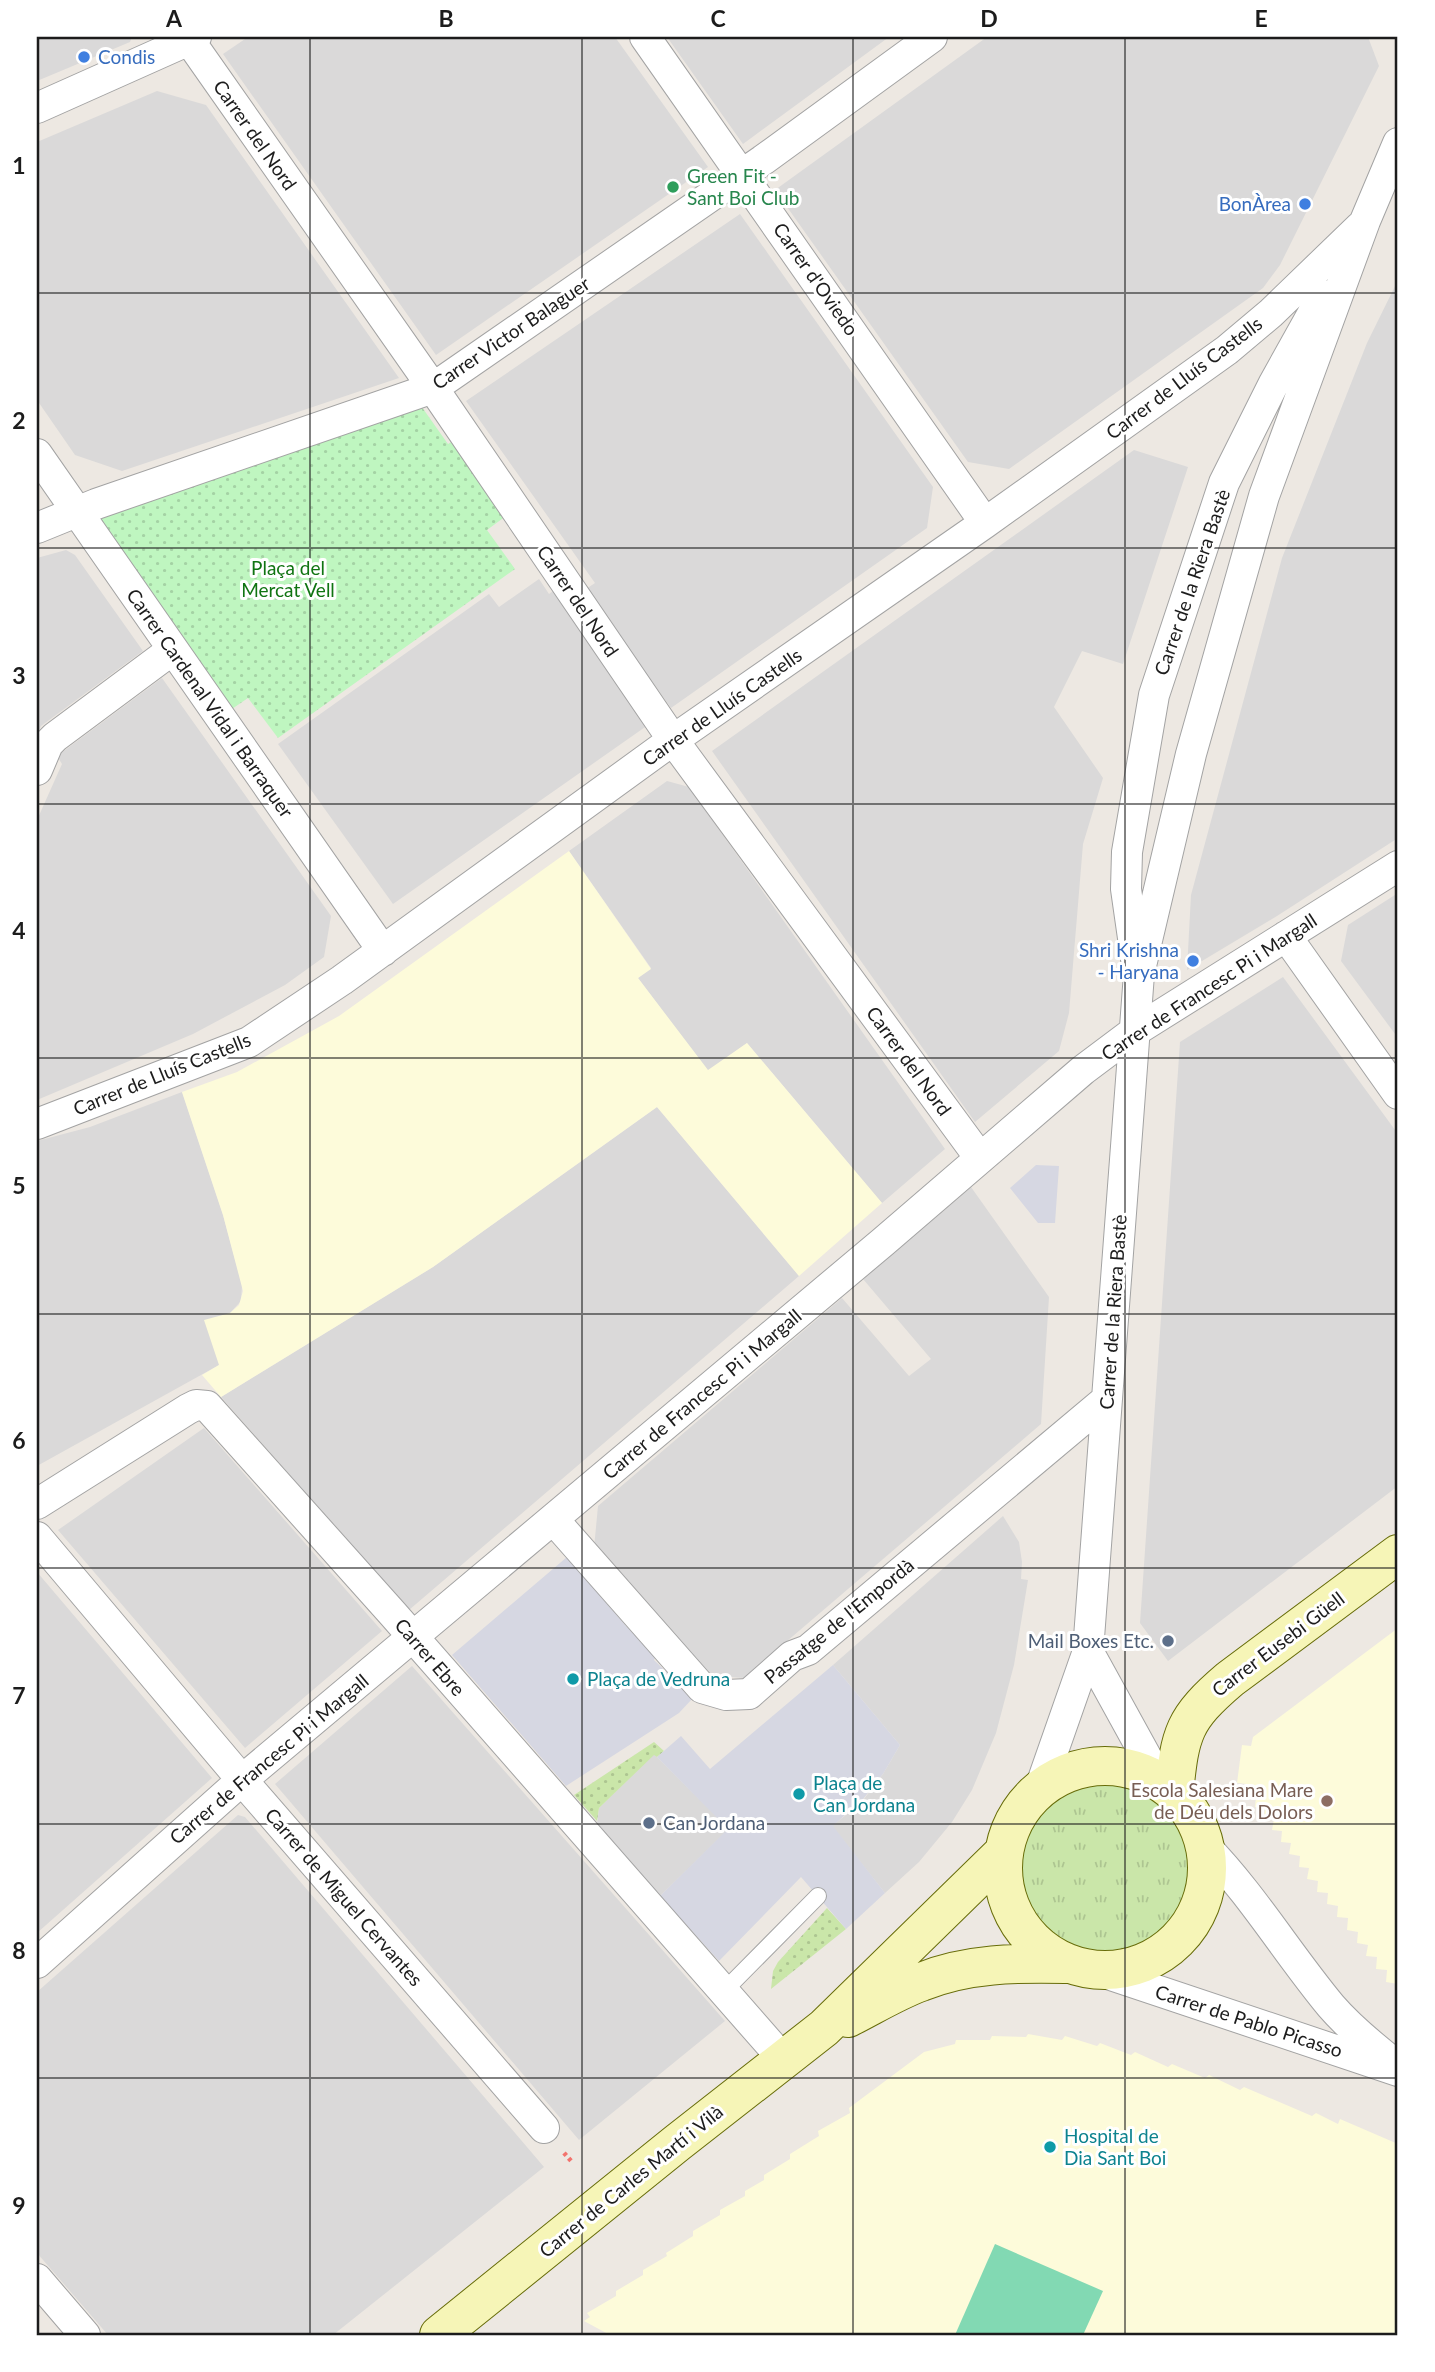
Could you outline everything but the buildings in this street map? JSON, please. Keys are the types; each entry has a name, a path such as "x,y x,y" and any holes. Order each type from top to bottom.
{"street":[{"name":"Carrer d'Oviedo","path":"645,37 985,523"},
{"name":"Carrer Victor Balaguer","path":"37,528 96,504 433,388 743,174 932,37"},
{"path":"37,108 191,38"},
{"name":"Carrer del Nord","path":"191,38 673,740 980,1158"},
{"name":"Carrer de la Riera Bastè","path":"1040,1788 1088,1651 1139,974 1191,754 1264,496 1365,221 1398,143"},
{"name":"Carrer de la Riera Bastè","path":"1139,974 1126,889 1127,852 1154,695 1224,483 1274,383 1365,221"},
{"name":"Carrer de Lluís Castells","path":"37,1124 249,1042 383,951 673,740 985,523 1227,350 1271,313 1365,221"},
{"name":"Carrer Cardenal Vidal i Barraquer","path":"37,454 383,951"},
{"path":"37,771 48,744 55,737 172,650"},
{"name":"Carrer de Francesc Pi i Margall","path":"37,1963 242,1780 1083,1070 1135,1031 1398,866"},
{"path":"1286,936 1398,1094"},
{"name":"Passatge de l'Empordà","path":"553,1519 702,1688 726,1695 749,1694 792,1656 808,1650 1106,1400"},
{"name":"Carrer Ebre","path":"37,1504 188,1409 196,1405 207,1406 783,2059"},
{"name":"Carrer de Miguel Cervantes","path":"37,1537 242,1780 544,2128"},
{"name":"Carrer Eusebi Güell","path":"1167,1787 1178,1746 1187,1726 1205,1700 1398,1553"},
{"path":"1088,1651 1167,1787"},
{"path":"1094,1765 1129,1768 1167,1787 1185,1803 1202,1832 1208,1865 1203,1899 1188,1929 1164,1953 1133,1967 1082,1968 1037,1947 1015,1920 1003,1890 1002,1854 1010,1830 1024,1806 1040,1788 1060,1774 1094,1765"},
{"name":"Carrer de Pablo Picasso","path":"1204,1845 1231,1873 1331,2006 1398,2069"},
{"name":"Carrer de Carles Martí i Vilà","path":"439,2335 824,2028 1002,1854"},
{"name":"Carrer de Carles Martí i Vilà","path":"824,2028 920,1982 959,1970 1015,1963 1082,1968"},
{"name":"Carrer de Pablo Picasso","path":"1082,1968 1398,2069"},
{"path":"37,2279 85,2335"}],"lane":[{"path":"723,1992 818,1896"}],"shaded area":[{"path":"37,37 132,37 130,42 37,81"},
{"path":"248,37 615,37 708,167 436,355 223,54"},
{"path":"667,37 889,37 743,144"},
{"path":"987,37 1368,37 1379,66 1280,265 1263,288 1009,469 968,462 775,190"},
{"path":"157,91 206,105 399,378 122,471 75,455 37,400 37,142"},
{"path":"740,214 933,487 927,528 671,708 586,589 595,583 466,401"},
{"path":"1398,280 1398,838 1187,970 1191,895 1282,558 1367,343"},
{"path":"1134,450 1188,467 1123,664 1082,651 1054,707 1103,778 1083,844 1069,1013 1059,1051 975,1122 712,751"},
{"path":"66,550 75,555 143,651 41,726 37,736 37,558"},
{"path":"539,579 549,594 553,591 648,725 393,904 278,744 489,594 499,607"},
{"path":"162,678 331,916 324,957 285,985 193,1034 37,1100 37,820 62,764 57,756"},
{"path":"667,781 689,787 945,1149 882,1203 747,1043 708,1071 638,978 651,968 569,851"},
{"path":"569,851 651,969 638,978 708,1070 747,1043 882,1203 799,1276 657,1107 433,1267 221,1397 202,1375 219,1365 204,1320 230,1313 239,1305 243,1291 223,1215 182,1092 237,1072 339,1016"},
{"path":"1398,893 1398,1038 1341,961 1348,925"},
{"path":"1283,977 1398,1134 1398,1486 1168,1661 1140,1623 1180,1042"},
{"path":"182,1092 223,1215 242,1285 241,1301 230,1313 219,1365 37,1466 37,1141 90,1127"},
{"path":"657,1107 799,1276 409,1610 221,1397 433,1267"},
{"path":"1036,1165 1059,1166 1055,1223 1038,1223 1010,1188"},
{"path":"971,1187 1049,1297 1041,1424 744,1678 702,1675 594,1548 598,1506 842,1298 909,1376 931,1359 863,1279"},
{"path":"204,1428 382,1631 245,1748 58,1530"},
{"path":"1003,1516 1019,1542 1021,1579 1028,1580 1014,1665 996,1733 972,1790 952,1822 919,1862 885,1893 832,1826 861,1803 900,1745 833,1665"},
{"name":"Plaça de Vedruna","path":"567,1557 626,1626 656,1656 654,1660 693,1698 679,1713 566,1786 452,1655"},
{"path":"37,1572 212,1778 37,1933"},
{"name":"Escola Salesiana Mare de Déu dels Dolors","path":"1398,1628 1398,1984 1386,1982 1387,1970 1376,1969 1377,1957 1366,1956 1368,1945 1357,1943 1358,1932 1347,1930 1348,1918 1337,1917 1338,1906 1327,1904 1328,1893 1317,1892 1318,1881 1307,1879 1309,1868 1299,1867 1300,1856 1289,1854 1291,1843 1281,1842 1282,1831 1272,1830 1274,1819 1264,1818 1265,1808 1255,1807 1256,1796 1246,1795 1247,1784 1237,1783 1242,1745 1251,1746 1253,1737"},
{"name":"Plaça de Can Jordana","path":"833,1665 900,1745 883,1774 860,1803 833,1826 885,1893 846,1929 801,1877 719,1961 660,1896 728,1829 657,1757 681,1736 710,1769"},
{"path":"412,1666 725,2021 579,2140 275,1784"},
{"path":"654,1754 729,1829 660,1896 597,1824 599,1808"},
{"path":"238,1815 245,1817 544,2167 333,2335 108,2335 37,2253 37,1992"},
{"path":"1028,2034 1062,2040 1065,2036 1097,2046 1100,2043 1131,2055 1135,2052 1168,2067 1172,2064 1205,2078 1209,2075 1240,2090 1244,2087 1312,2116 1316,2113 1338,2124 1340,2119 1398,2144 1398,2335 610,2335 584,2321 590,2317 587,2313 616,2296 616,2291 643,2275 643,2270 693,2236 693,2231 720,2215 720,2210 745,2196 745,2191 764,2180 764,2175 819,2136 818,2131 850,2113 849,2108 924,2052 955,2044 956,2040 990,2040 992,2036 1026,2037"}],"green space":[{"name":"Plaça del Mercat Vell","path":"419,403 448,444 453,441 506,516 487,530 515,569 278,738 248,698 229,711 90,516"},
{"path":"654,1742 664,1751 657,1757 654,1755 599,1808 597,1821 574,1795"},
{"path":"1106,1783 1140,1790 1168,1809 1187,1837 1194,1871 1187,1905 1168,1933 1140,1952 1106,1959 1072,1952 1044,1933 1025,1905 1018,1871 1025,1837 1044,1809 1072,1790"},
{"path":"827,1908 846,1929 771,1989 773,1971 778,1962"},
{"path":"995,2244 1103,2291 1083,2335 955,2335"}],"place":[{"name":"Condis","path":"84,57"},
{"name":"Green Fit - Sant Boi Club","path":"673,187"},
{"name":"BonÀrea","path":"1305,204"},
{"name":"Shri Krishna - Haryana","path":"1193,961"},
{"name":"Mail Boxes Etc.","path":"1168,1641"},
{"name":"Plaça de Vedruna","path":"573,1679"},
{"name":"Plaça de Can Jordana","path":"799,1794"},
{"name":"Escola Salesiana Mare de Déu dels Dolors","path":"1327,1801"},
{"name":"Can Jordana","path":"649,1823"},
{"name":"Hospital de Dia Sant Boi","path":"1050,2147"}]}
